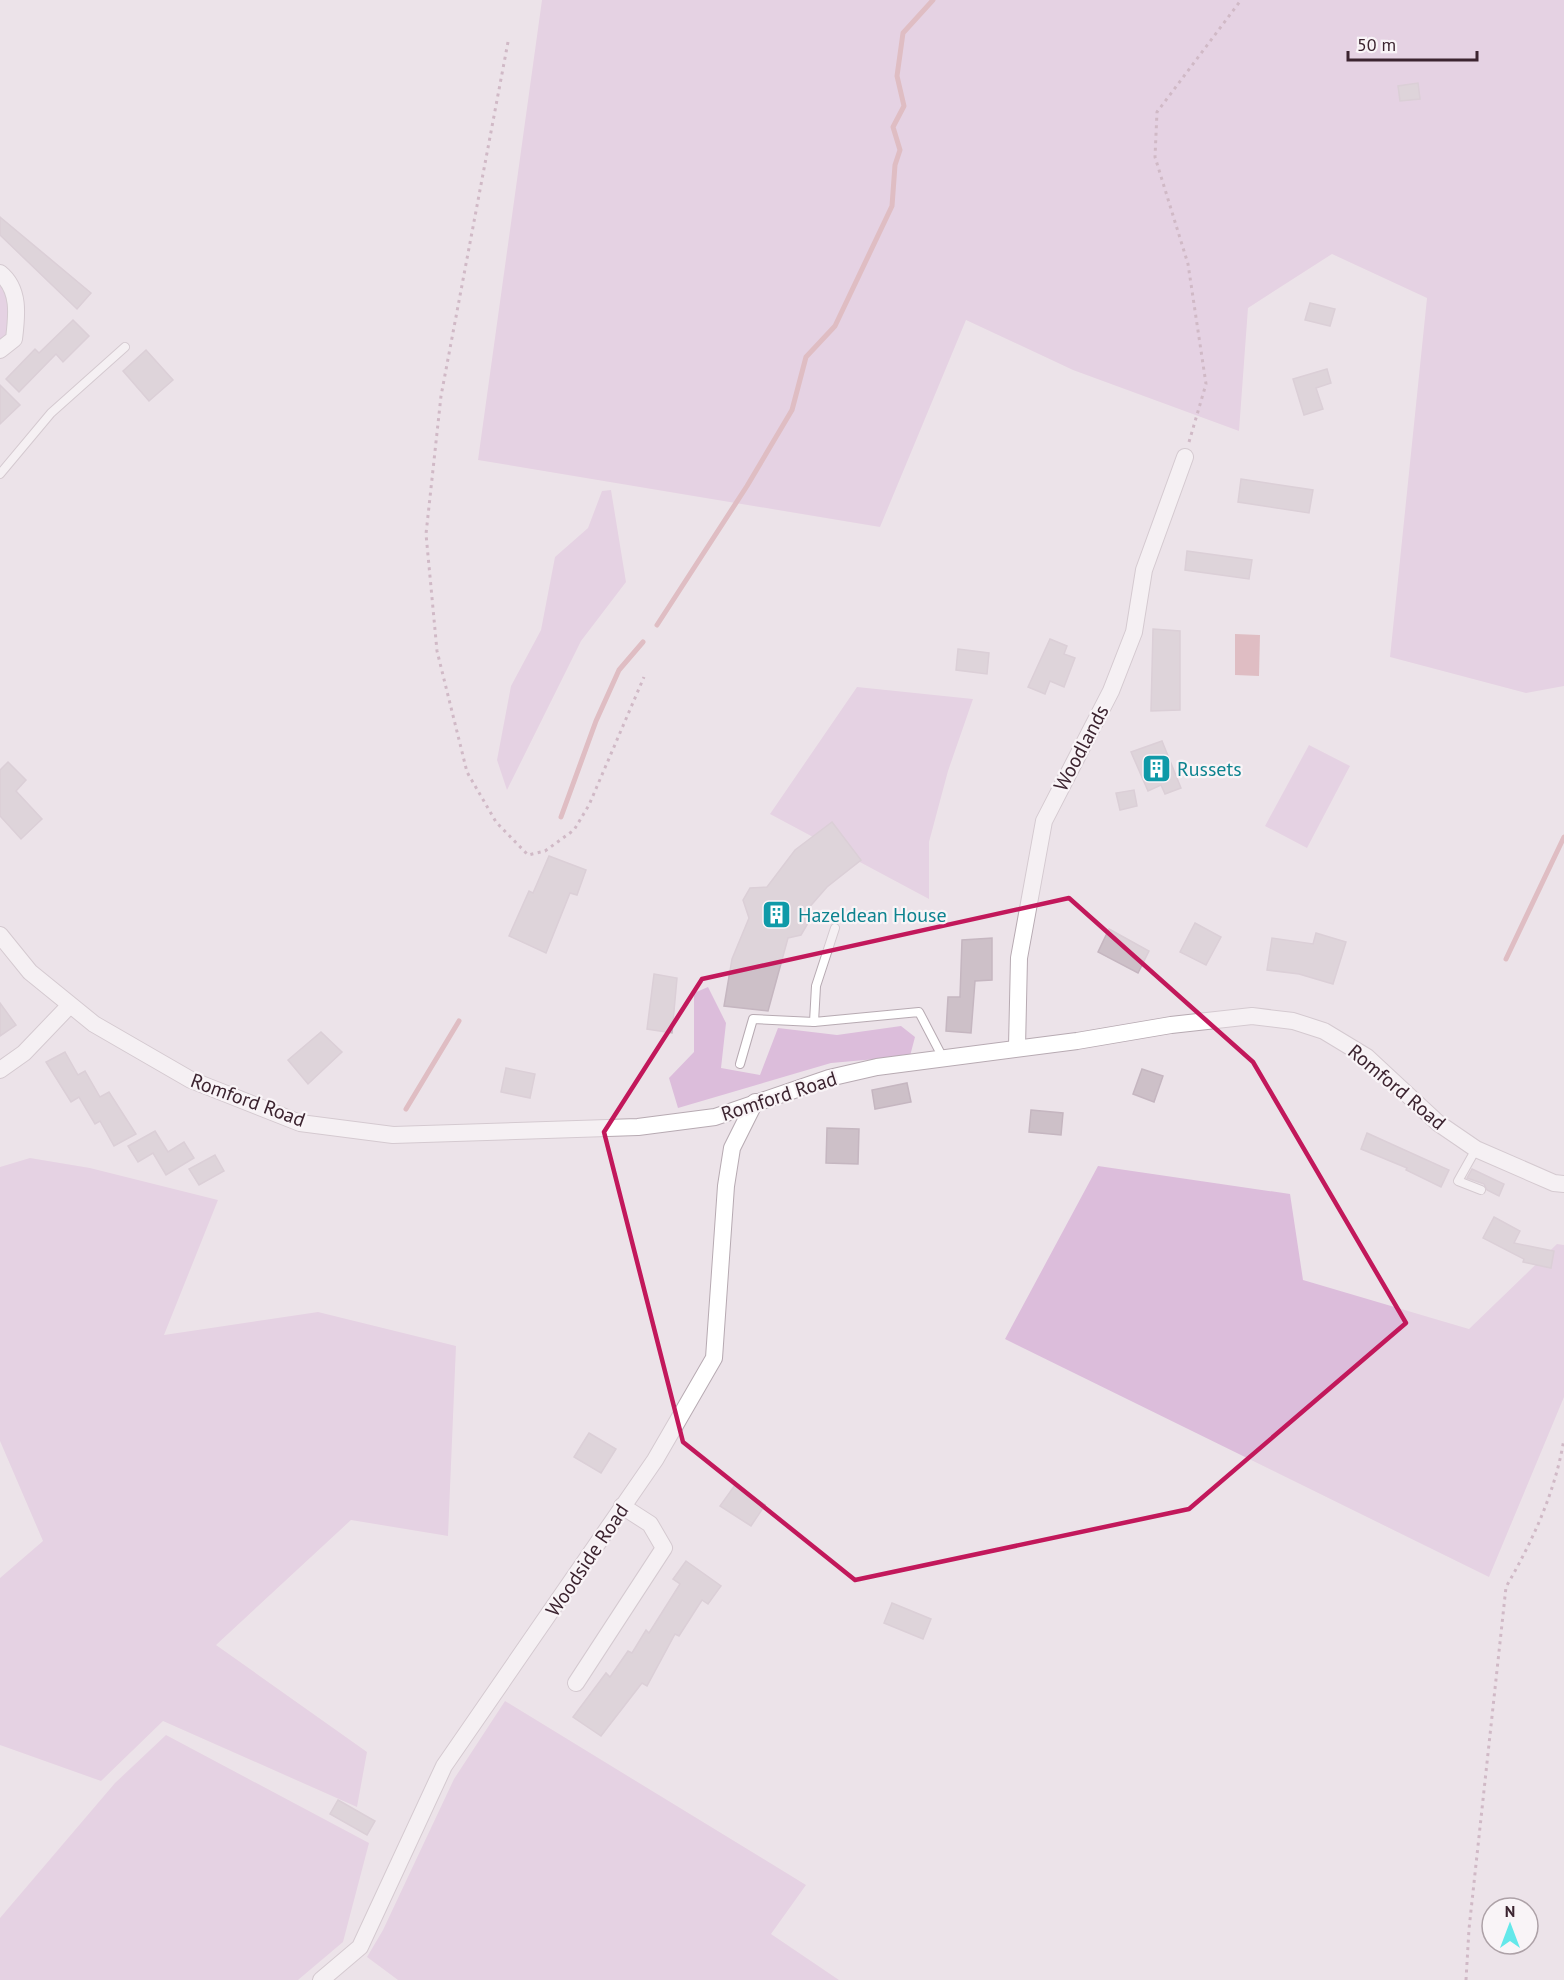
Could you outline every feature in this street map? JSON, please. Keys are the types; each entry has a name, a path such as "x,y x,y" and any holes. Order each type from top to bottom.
{"street":[{"path":"0,273 8,279 18,309 14,339 0,350"},
{"name":"Woodlands","path":"1017,1047 1019,958 1044,821 1111,691 1130,642 1144,570 1185,457"},
{"name":"Romford Road","path":"0,935 30,972 94,1024 191,1080 300,1123 393,1135 638,1127 715,1117 829,1078 877,1067 1252,1016 1293,1021 1324,1031 1367,1057 1421,1108 1476,1149 1554,1183 1564,1184"},
{"path":"0,1070 24,1053 69,1006"},
{"name":"Woodside Road","path":"321,1980 360,1947 444,1766 656,1460 714,1358 726,1186 732,1148 756,1102"},
{"path":"576,1683 664,1548 650,1524 622,1506"}],"lane":[{"path":"0,474 51,413 125,347"},
{"path":"814,1022 816,986 835,928"},
{"path":"740,1064 753,1019 814,1022 919,1012 943,1058"},
{"path":"1476,1149 1458,1181 1481,1190"}],"path":[{"path":"1185,457 1206,384 1188,264 1155,157 1157,112 1171,97 1241,0"},
{"path":"508,42 441,396 426,534 437,651 467,772 496,822 528,855 545,851 574,830 589,805 644,677"},
{"path":"1466,1980 1470,1917 1506,1587 1532,1544 1559,1470 1564,1440"}],"highlighted area":[{"path":"1069,898 1253,1062 1406,1323 1189,1509 855,1580 683,1442 604,1132 702,979"}],"shaded area":[{"path":"542,0 1564,0 1564,686 1526,693 1390,657 1427,298 1332,254 1248,308 1239,431 1073,370 966,320 880,527 478,460"},
{"path":"0,281 12,310 8,336 0,342"},
{"path":"611,490 626,582 581,641 507,790 497,760 511,686 541,630 555,557 588,528 602,491"},
{"path":"1235,634 1260,635 1259,676 1235,675"},
{"path":"857,687 973,699 948,771 929,842 929,899 770,814"},
{"path":"1309,745 1350,766 1307,848 1265,826"},
{"path":"708,987 726,1023 721,1068 760,1075 778,1028 837,1035 901,1026 915,1037 910,1056 831,1063 678,1108 669,1078 694,1052 694,993"},
{"path":"30,1158 90,1168 218,1200 164,1335 318,1312 456,1346 448,1536 351,1520 216,1645 367,1752 357,1807 163,1721 101,1781 0,1745 0,1578 43,1541 0,1441 0,1167"},
{"path":"1098,1166 1290,1194 1303,1280 1469,1329 1557,1244 1564,1245 1564,1397 1489,1577 1005,1339"},
{"path":"505,1701 806,1885 771,1934 839,1980 398,1980 367,1957 383,1930 454,1779"},
{"path":"166,1735 369,1843 343,1942 298,1980 0,1980 0,1918 115,1783"}],"building":[{"path":"1418,83 1420,99 1400,101 1398,86"},
{"path":"0,217 91,293 77,309 0,235"},
{"path":"1310,303 1335,309 1330,326 1305,320"},
{"path":"73,320 89,336 63,362 56,354 19,392 6,379 35,349 39,353"},
{"path":"146,350 173,380 149,401 123,371"},
{"path":"1327,369 1331,383 1316,388 1323,409 1304,415 1293,379"},
{"path":"0,385 20,405 0,424"},
{"path":"1241,479 1313,490 1309,513 1238,502"},
{"path":"1187,551 1252,560 1249,579 1185,570"},
{"path":"1153,629 1180,631 1180,710 1151,711"},
{"path":"1050,639 1067,646 1064,654 1075,658 1064,687 1050,681 1045,694 1028,687"},
{"path":"958,649 989,653 987,674 956,670"},
{"name":"Russets","path":"1162,741 1181,788 1165,794 1161,785 1148,791 1131,752"},
{"path":"8,762 26,780 16,791 42,819 21,839 0,816 0,770"},
{"path":"1134,790 1137,806 1120,810 1116,793"},
{"name":"Hazeldean House","path":"832,822 861,860 827,887 806,911 808,923 801,935 788,938 768,1011 724,1006 732,959 749,918 743,900 750,888 767,887 795,850"},
{"path":"549,856 586,870 577,895 570,893 546,953 509,936 529,891 533,893"},
{"path":"1195,923 1221,937 1206,965 1180,952"},
{"path":"1109,929 1149,951 1138,973 1098,952"},
{"path":"1316,933 1346,942 1333,984 1299,974 1267,970 1272,938 1313,944"},
{"path":"992,938 992,980 975,981 971,1033 946,1031 948,997 960,997 962,940"},
{"path":"654,974 677,978 672,1033 647,1029"},
{"path":"0,1003 16,1025 0,1036"},
{"path":"321,1032 342,1052 308,1084 288,1060"},
{"path":"65,1052 78,1075 85,1071 100,1097 109,1092 136,1134 114,1146 100,1121 95,1124 79,1097 71,1102 46,1062"},
{"path":"506,1068 535,1074 530,1098 501,1092"},
{"path":"1142,1069 1163,1076 1154,1102 1133,1094"},
{"path":"907,1083 911,1102 875,1109 872,1090"},
{"path":"1031,1110 1063,1113 1061,1135 1029,1132"},
{"path":"827,1128 859,1129 858,1164 826,1163"},
{"path":"155,1131 168,1152 184,1142 194,1158 166,1175 153,1153 138,1162 128,1146"},
{"path":"1367,1133 1449,1170 1441,1187 1406,1170 1407,1168 1361,1149"},
{"path":"215,1155 224,1171 199,1185 189,1169"},
{"path":"1472,1169 1504,1184 1499,1196 1487,1190 1484,1184 1467,1178"},
{"path":"1494,1217 1520,1231 1514,1243 1554,1251 1551,1268 1523,1262 1524,1259 1483,1238"},
{"path":"589,1433 616,1449 601,1473 574,1457"},
{"path":"735,1485 765,1505 751,1526 720,1506"},
{"path":"686,1561 721,1586 708,1604 702,1600 679,1636 675,1634 647,1686 642,1683 601,1736 573,1717 606,1673 610,1677 628,1651 632,1653 646,1630 649,1633 680,1584 673,1579"},
{"path":"892,1603 931,1619 923,1639 884,1623"},
{"path":"338,1800 375,1821 367,1835 330,1814"}],"waterway":[{"path":"657,625 747,486 792,410 806,357 835,326 892,206 895,165 900,150 893,127 904,106 897,76 903,33 933,0"},
{"path":"561,817 596,721 619,670 643,642"},
{"path":"1506,959 1564,837"},
{"path":"406,1109 459,1021"}],"place":[{"name":"Russets","path":"1156,769"},
{"name":"Hazeldean House","path":"777,915"}]}
